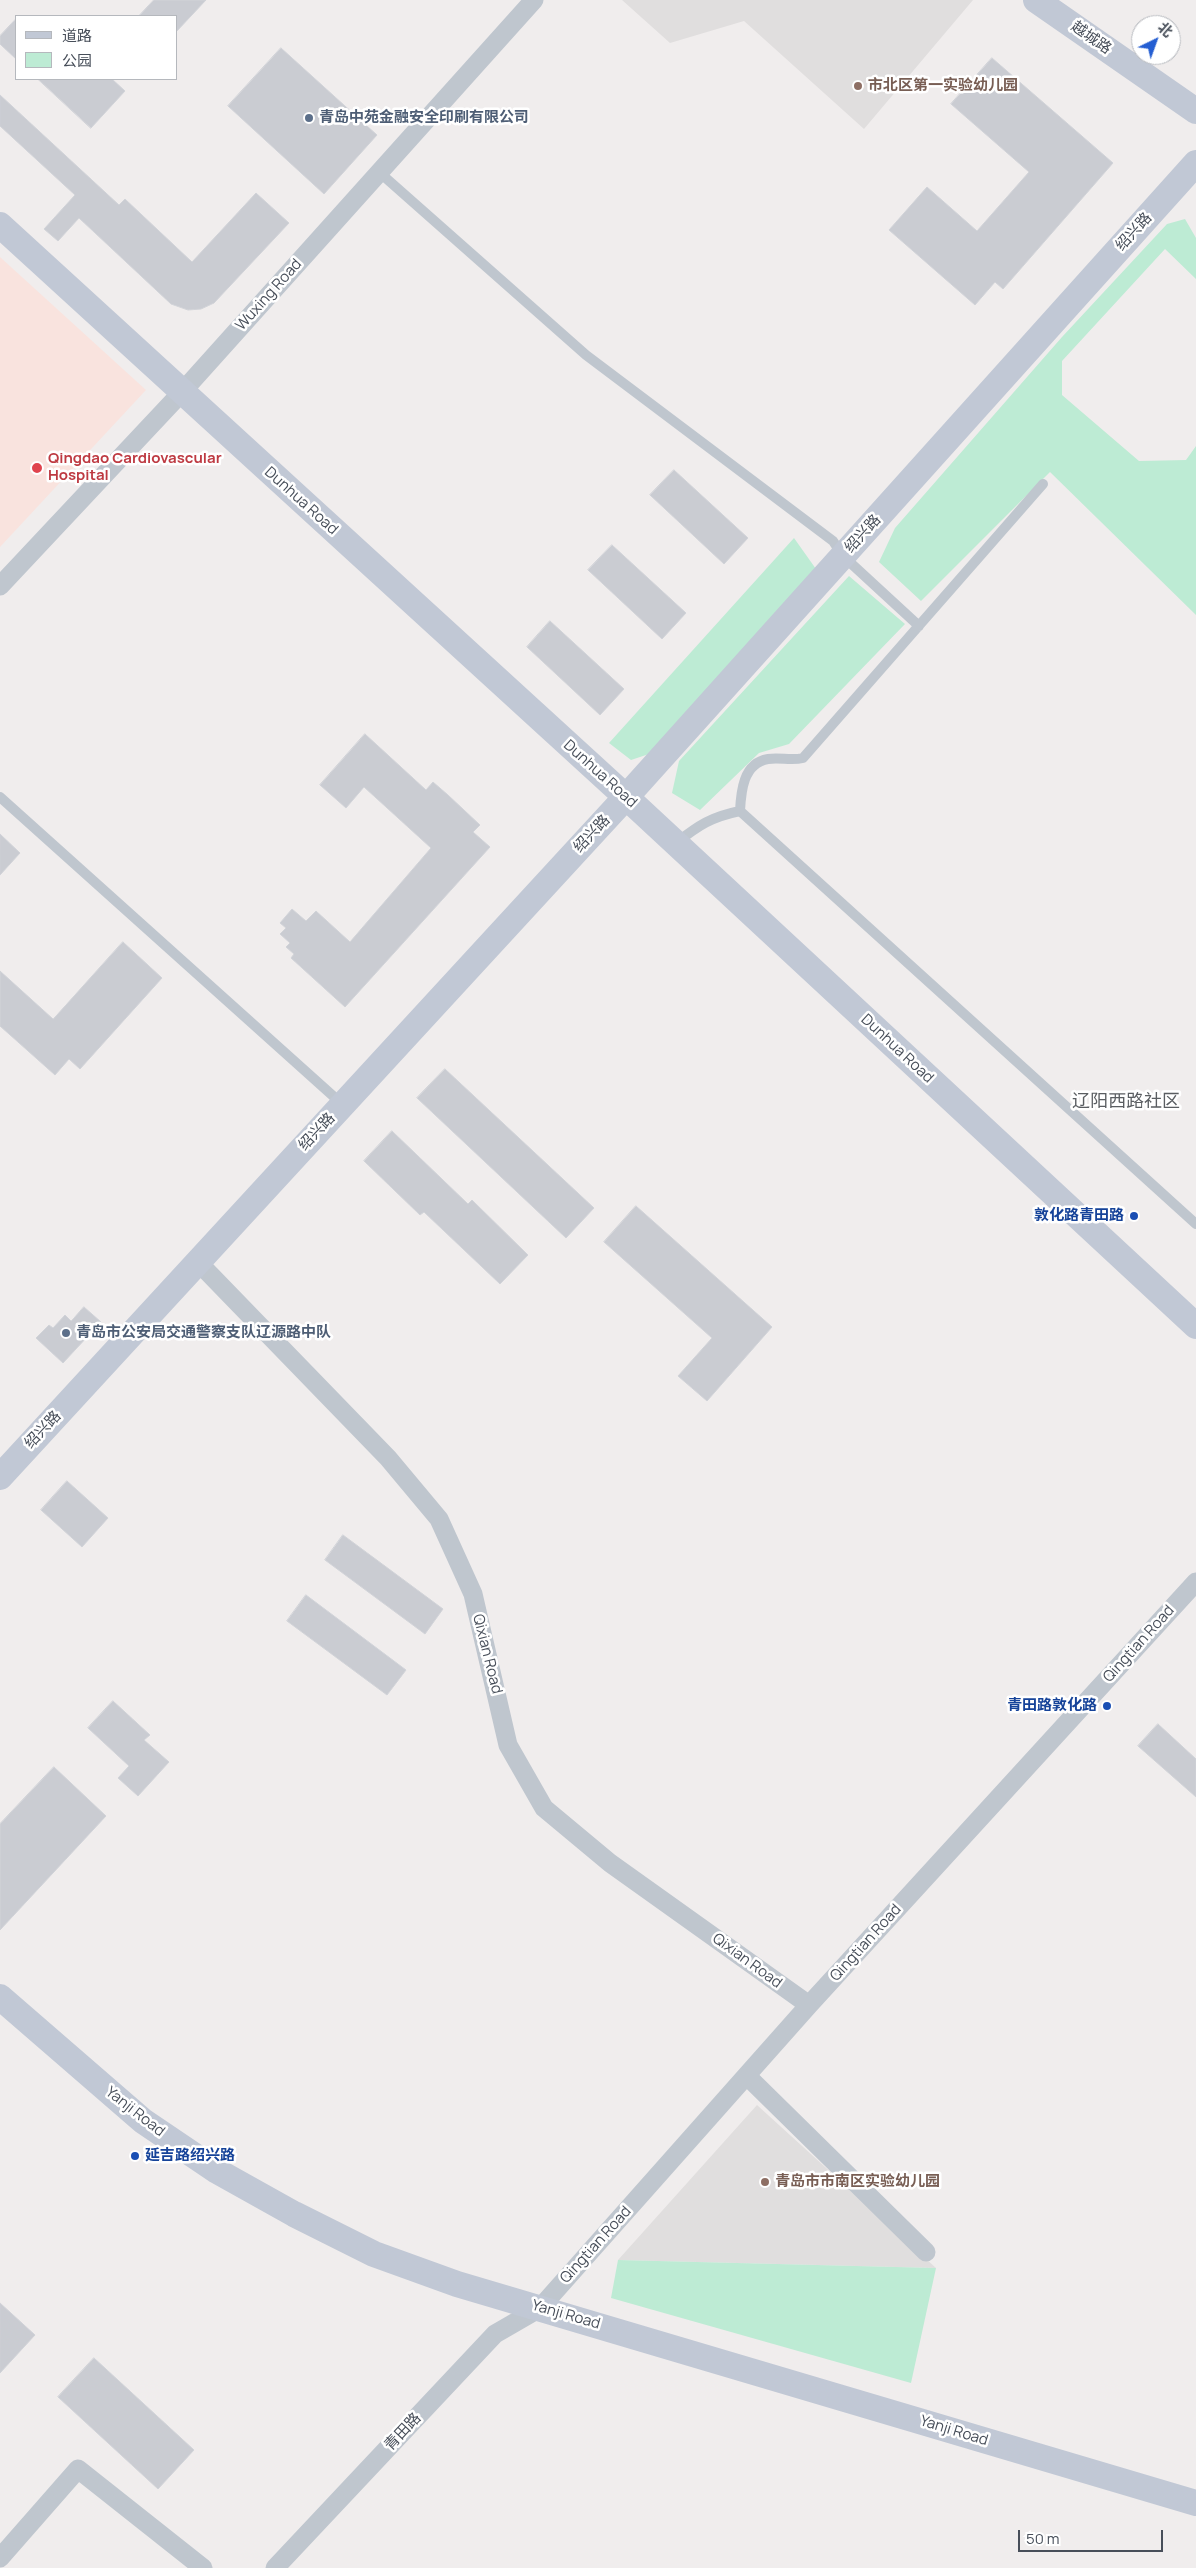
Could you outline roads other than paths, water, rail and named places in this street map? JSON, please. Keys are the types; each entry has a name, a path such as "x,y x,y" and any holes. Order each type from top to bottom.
{"main road":[{"name":"越城路","path":"1036,0 1196,111"},
{"name":"绍兴路","path":"0,1477 626,797 1196,163"},
{"name":"Dunhua Road","path":"0,225 626,797 1196,1326"},
{"name":"Yanji Road","path":"0,1997 143,2121 217,2171 294,2214 374,2254 457,2284 1196,2503"}],"street":[{"name":"Wuxing Road","path":"0,586 182,392 534,0"},
{"name":"Qixian Road","path":"198,1262 388,1458 439,1519 473,1594 508,1745 544,1808 610,1863 810,2005"},
{"name":"Qingtian Road","path":"540,2308 810,2005 1196,1582"},
{"path":"747,2076 926,2252"},
{"name":"青田路","path":"276,2568 495,2334 540,2308"},
{"path":"0,2558 78,2468 203,2568"}],"lane":[{"path":"379,172 586,355 833,541 843,556 919,626"},
{"path":"740,811 742,788 753,766 769,759 790,761 803,758 1043,484"},
{"path":"0,797 343,1105"},
{"path":"676,844 702,822 740,811"},
{"path":"740,811 1196,1224"}],"place":[{"name":"市北区第一实验幼儿园","path":"858,86"},
{"name":"青岛中苑金融安全印刷有限公司","path":"309,118"},
{"name":"Qingdao Cardiovascular Hospital","path":"37,468"},
{"name":"敦化路青田路","path":"1134,1216"},
{"name":"青岛市公安局交通警察支队辽源路中队","path":"66,1333"},
{"name":"青田路敦化路","path":"1107,1706"},
{"name":"延吉路绍兴路","path":"135,2156"},
{"name":"青岛市市南区实验幼儿园","path":"765,2182"}],"district":[{"name":"辽阳西路社区","path":"1126,1102"}]}
